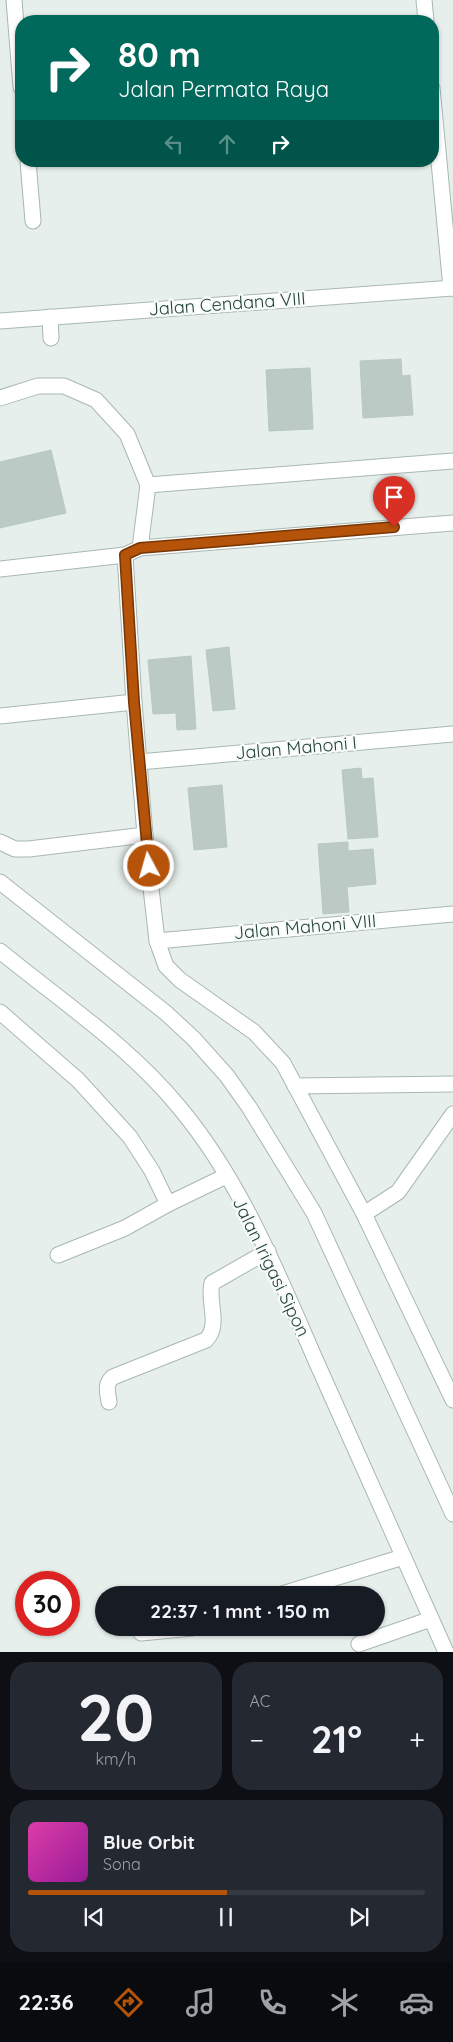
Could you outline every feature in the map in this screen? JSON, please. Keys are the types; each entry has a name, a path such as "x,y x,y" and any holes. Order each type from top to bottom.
{"street":[{"path":"14,0 15,15"},
{"path":"424,0 425,15"},
{"path":"439,164 452,288"},
{"path":"28,167 32,221"},
{"name":"Jalan Cendana VIII","path":"0,321 452,288"},
{"path":"50,317 51,338"},
{"path":"0,398 38,386 64,386 96,400 127,434 148,485 144,530 140,548"},
{"path":"148,485 453,462"},
{"path":"0,569 125,555 140,548 453,523"},
{"path":"125,555 134,702 146,835 157,941 166,966 180,980 254,1032 283,1063 364,1214 453,1400"},
{"path":"0,716 134,702"},
{"name":"Jalan Mahoni I","path":"139,762 453,734"},
{"path":"0,842 15,849 29,849 146,835"},
{"path":"0,882 166,1013 194,1039 227,1076 249,1107 314,1213 453,1514"},
{"name":"Jalan Mahoni VIII","path":"157,941 453,914"},
{"name":"Jalan Irigasi Sipon","path":"0,951 131,1057 154,1078 181,1109 226,1176 268,1251 446,1652"},
{"path":"0,1012 78,1080 130,1136 152,1171 168,1204"},
{"path":"295,1086 453,1084"},
{"path":"364,1214 398,1192 453,1114"},
{"path":"58,1255 125,1228 168,1204 226,1176"},
{"path":"109,1402 107,1387 109,1380 206,1340 211,1334 214,1323 212,1283 268,1251"},
{"path":"308,1586 403,1557"},
{"path":"359,1644 431,1619"}],"building":[{"path":"401,359 402,376 410,375 413,415 363,418 360,361"},
{"path":"310,368 313,429 269,431 266,370"},
{"path":"51,450 66,513 0,528 0,462"},
{"path":"229,647 235,709 213,711 206,650"},
{"path":"191,656 196,729 177,730 176,713 153,714 148,660"},
{"path":"361,768 362,779 373,778 378,837 348,839 342,770"},
{"path":"222,785 227,847 194,850 188,788"},
{"path":"348,842 348,851 373,849 376,884 347,887 349,912 323,914 318,844"}],"route":[{"path":"149,866 134,702 125,555 140,548 394,527"}]}
